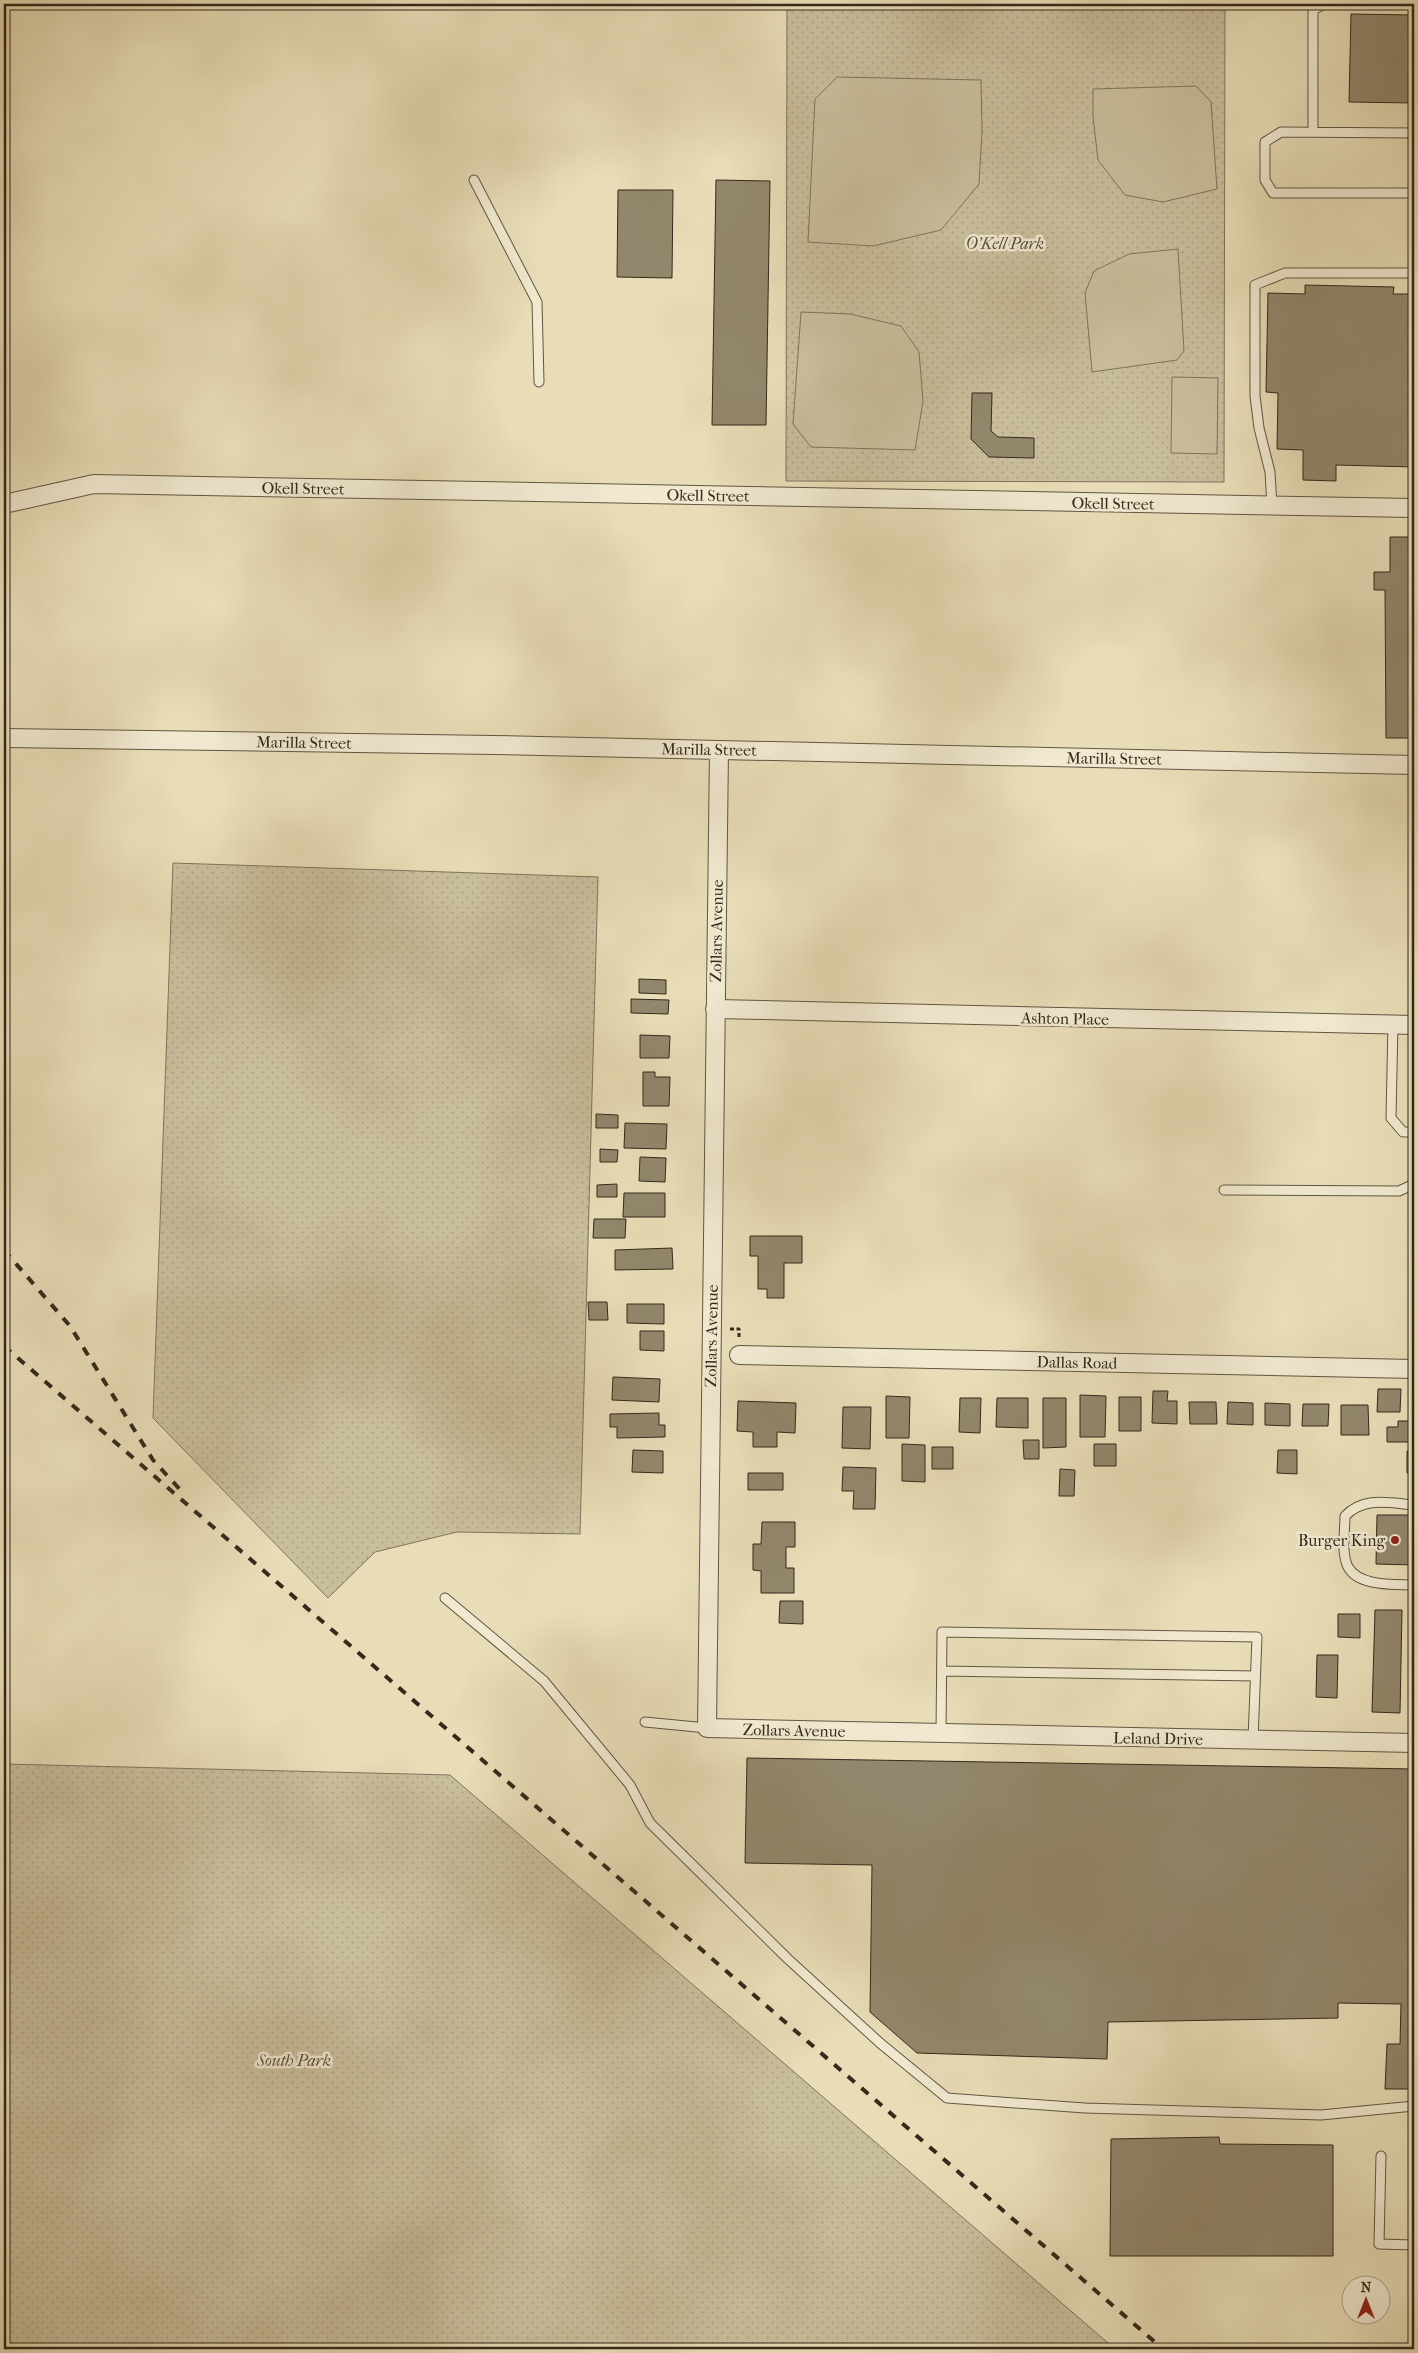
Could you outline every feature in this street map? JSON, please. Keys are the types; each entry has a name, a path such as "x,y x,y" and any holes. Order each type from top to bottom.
{"street":[{"name":"Okell Street","path":"4,504 94,484 1414,508"},
{"name":"Marilla Street","path":"4,738 719,750 1414,765"},
{"name":"Zollars Avenue","path":"719,750 707,1728 901,1732"},
{"name":"Ashton Place","path":"715,1009 1414,1025"},
{"name":"Dallas Road","path":"739,1355 1414,1369"},
{"name":"Leland Drive","path":"901,1732 1414,1743"}],"lane":[{"path":"1313,131 1313,10 1324,4"},
{"path":"1414,133 1281,132 1265,142 1265,180 1273,193 1414,193"},
{"path":"474,180 537,302 539,382"},
{"path":"1272,506 1270,472 1259,428 1255,396 1255,285 1285,272 1414,272"},
{"path":"1393,1024 1391,1118 1403,1132 1414,1132"},
{"path":"1224,1190 1399,1191 1414,1184"},
{"path":"1414,1505 1370,1502 1355,1506 1345,1516 1344,1549 1348,1568 1361,1579 1389,1584 1414,1584"},
{"path":"445,1598 544,1682 630,1785 650,1824 788,1959 880,2044 947,2098 1085,2108 1321,2116 1414,2106"},
{"path":"941,1733 942,1632 1257,1637 1253,1740"},
{"path":"942,1671 1255,1676"},
{"path":"645,1722 707,1728"},
{"path":"1381,2156 1379,2244 1414,2244"}],"green space":[{"name":"O'Kell Park","path":"787,4 1225,4 1224,482 786,481"},
{"path":"837,77 981,80 982,132 979,184 941,230 873,246 808,242 815,99"},
{"path":"1196,86 1211,102 1217,189 1163,202 1125,195 1098,160 1093,117 1093,89"},
{"path":"1178,249 1184,351 1177,360 1092,372 1085,293 1094,271 1129,254"},
{"path":"801,312 850,314 901,326 919,352 923,401 915,450 811,447 793,424"},
{"path":"1172,377 1218,378 1217,454 1171,453"},
{"path":"173,863 598,877 580,1534 457,1532 375,1552 328,1598 153,1418"},
{"name":"South Park","path":"4,1764 450,1775 1115,2349 4,2349"}],"building":[{"path":"1351,14 1414,15 1414,103 1349,102"},
{"path":"716,180 770,181 766,425 712,425"},
{"path":"618,190 673,190 672,278 617,277"},
{"path":"1305,285 1394,287 1393,294 1414,294 1414,467 1336,465 1336,481 1303,480 1303,450 1277,449 1278,393 1266,392 1268,293 1305,294"},
{"path":"972,393 992,393 991,431 998,437 1034,438 1034,458 989,457 971,439"},
{"path":"1390,537 1414,537 1414,738 1386,738 1385,590 1374,590 1374,572 1390,572"},
{"path":"639,979 666,980 666,994 639,993"},
{"path":"631,999 669,1000 668,1014 631,1013"},
{"path":"640,1035 670,1036 669,1058 640,1058"},
{"path":"643,1072 655,1072 655,1077 670,1077 669,1106 643,1106"},
{"path":"596,1114 618,1115 618,1128 596,1128"},
{"path":"625,1123 667,1124 666,1149 624,1148"},
{"path":"600,1149 618,1150 617,1162 600,1162"},
{"path":"640,1157 666,1158 665,1182 639,1181"},
{"path":"617,1184 617,1197 597,1197 597,1185"},
{"path":"624,1193 665,1193 665,1217 623,1217"},
{"path":"594,1219 626,1219 625,1238 593,1238"},
{"path":"750,1236 802,1236 802,1263 784,1263 784,1298 767,1298 767,1289 758,1289 758,1256 750,1256"},
{"path":"672,1248 673,1269 615,1270 615,1250"},
{"path":"588,1302 607,1302 608,1320 589,1320"},
{"path":"627,1304 664,1304 664,1324 627,1323"},
{"path":"640,1331 664,1331 664,1351 640,1350"},
{"path":"613,1377 660,1379 659,1402 612,1400"},
{"path":"1378,1389 1401,1389 1400,1412 1377,1412"},
{"path":"1153,1391 1168,1391 1167,1401 1177,1401 1177,1424 1152,1423"},
{"path":"1080,1395 1106,1396 1105,1437 1080,1437"},
{"path":"886,1396 910,1397 909,1438 886,1438"},
{"path":"1412,1396 1414,1396 1414,1412 1412,1412"},
{"path":"1119,1397 1141,1397 1141,1431 1119,1431"},
{"path":"960,1398 981,1398 980,1433 959,1432"},
{"path":"997,1398 1028,1398 1028,1428 996,1427"},
{"path":"1043,1398 1066,1398 1066,1447 1043,1448"},
{"path":"738,1401 796,1403 795,1433 777,1432 777,1447 753,1447 753,1432 737,1431"},
{"path":"1189,1402 1216,1402 1217,1424 1190,1424"},
{"path":"1228,1402 1253,1403 1253,1425 1227,1424"},
{"path":"1265,1403 1290,1404 1290,1426 1265,1425"},
{"path":"1303,1404 1329,1404 1328,1426 1302,1426"},
{"path":"1341,1405 1368,1405 1369,1435 1341,1435"},
{"path":"843,1407 871,1407 870,1449 842,1448"},
{"path":"659,1413 659,1425 665,1425 665,1437 617,1438 617,1427 610,1427 610,1414"},
{"path":"1398,1421 1414,1421 1414,1442 1387,1442 1387,1427 1398,1427"},
{"path":"1023,1440 1039,1440 1039,1459 1024,1459"},
{"path":"902,1444 925,1445 925,1482 902,1481"},
{"path":"1094,1444 1116,1444 1116,1466 1094,1466"},
{"path":"932,1447 953,1447 953,1469 932,1469"},
{"path":"633,1450 663,1451 663,1473 632,1472"},
{"path":"1278,1450 1297,1450 1297,1474 1277,1473"},
{"path":"1407,1451 1414,1451 1414,1473 1407,1473"},
{"path":"843,1467 876,1468 875,1509 853,1509 854,1491 842,1491"},
{"path":"1060,1469 1075,1470 1074,1496 1059,1496"},
{"path":"748,1473 783,1473 783,1490 748,1490"},
{"name":"Burger King","path":"1377,1515 1414,1515 1414,1565 1376,1564"},
{"path":"762,1522 795,1522 795,1547 786,1547 786,1568 794,1568 794,1593 761,1593 761,1571 753,1570 753,1544 761,1544"},
{"path":"780,1601 803,1601 803,1624 779,1623"},
{"path":"1375,1610 1402,1610 1400,1713 1372,1712"},
{"path":"1338,1614 1360,1614 1360,1638 1338,1637"},
{"path":"1317,1655 1338,1655 1337,1698 1316,1697"},
{"path":"747,1758 1414,1769 1414,2089 1385,2089 1387,2044 1400,2044 1401,2004 1338,2003 1338,2018 1108,2022 1107,2059 917,2053 870,2012 872,1865 745,1863"},
{"path":"1219,2137 1220,2144 1333,2145 1333,2256 1110,2256 1111,2139"}],"railway":[{"path":"4,1250 70,1326 153,1460 185,1495"},
{"path":"4,1346 1163,2349"}],"place":[{"name":"Burger King","path":"1395,1540"}]}
